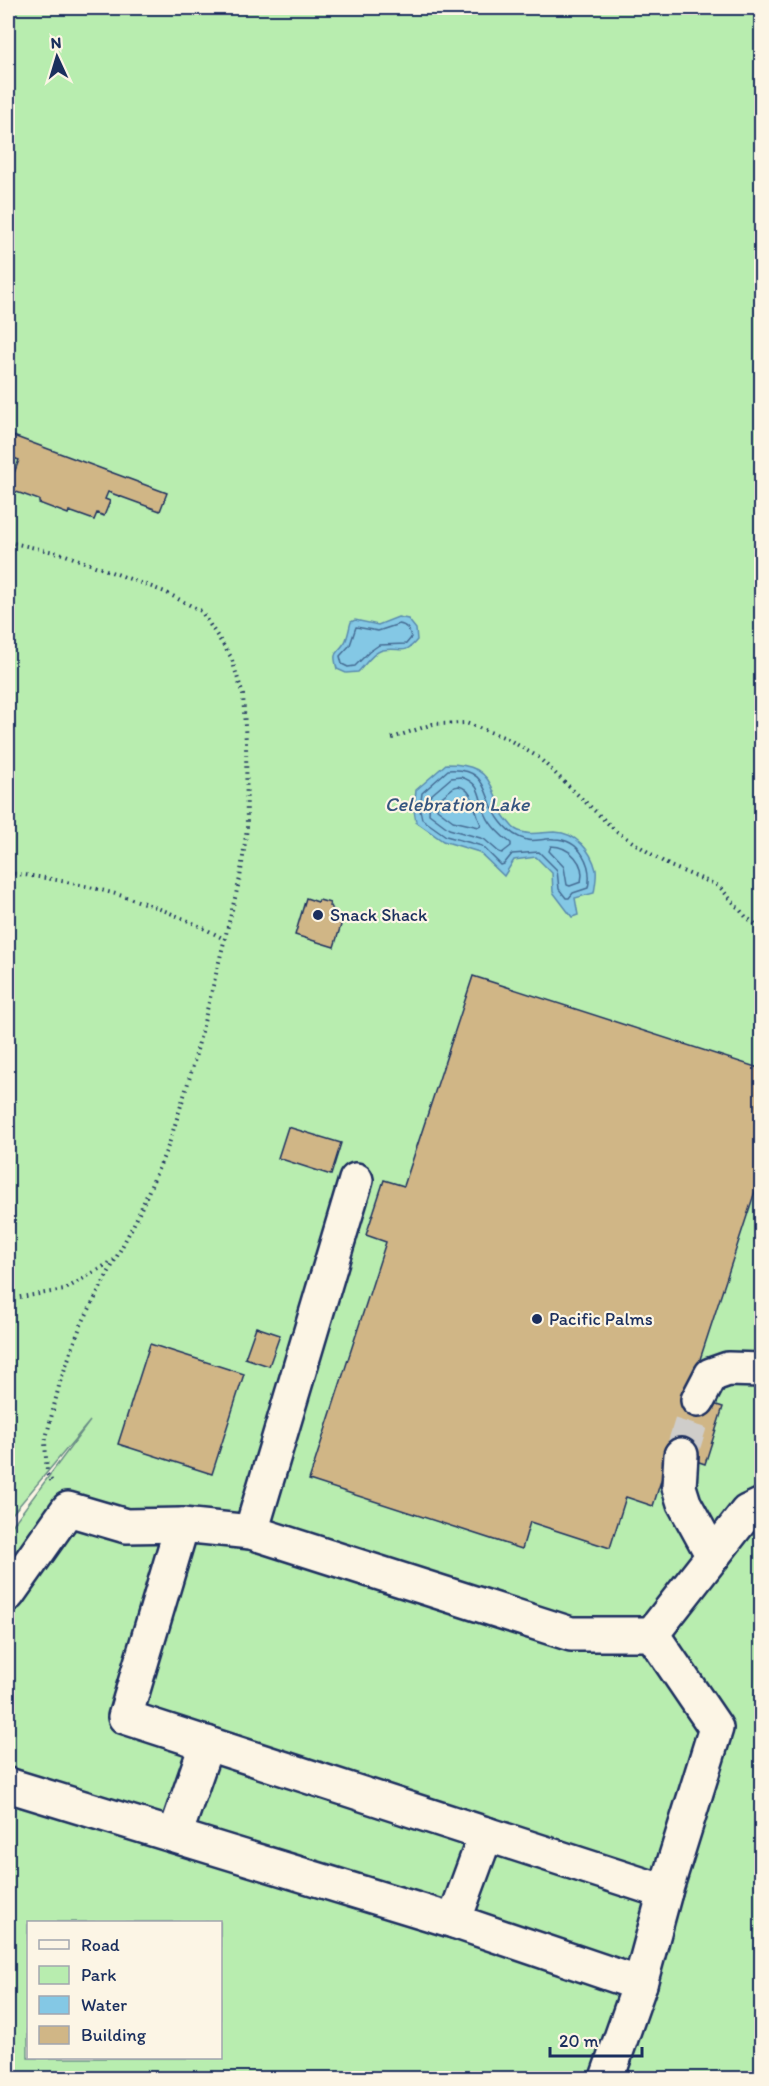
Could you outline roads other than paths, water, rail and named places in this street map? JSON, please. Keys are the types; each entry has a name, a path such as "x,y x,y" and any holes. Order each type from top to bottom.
{"street":[{"path":"251,1532 356,1180"},
{"path":"698,1400 711,1375 728,1370 762,1370"},
{"path":"681,1455 679,1487 684,1503 713,1556"},
{"path":"652,1634 747,1512 762,1505"},
{"path":"8,1594 68,1509 126,1527 182,1525 251,1532 571,1634 652,1634"},
{"path":"182,1525 125,1717 665,1892"},
{"path":"607,2079 640,1984 665,1892 716,1728 652,1634"},
{"path":"175,1835 207,1743"},
{"path":"8,1785 454,1921 640,1984"},
{"path":"454,1921 486,1834"}],"water":[{"path":"398,617 408,619 416,629 417,640 412,645 405,650 379,651 358,672 346,673 337,669 335,656 346,640 351,622 355,620 378,625"},
{"name":"Celebration Lake","path":"446,764 463,765 483,774 492,786 501,813 515,829 530,833 563,833 582,844 594,863 596,876 594,893 575,898 578,915 572,917 553,892 552,873 536,857 514,860 504,876 479,852 443,841 416,822 414,810 416,790"}],"tunnel":[{"path":"681,1455 698,1400"}],"place":[{"name":"Snack Shack","path":"318,915"},
{"name":"Pacific Palms","path":"537,1319"}]}
